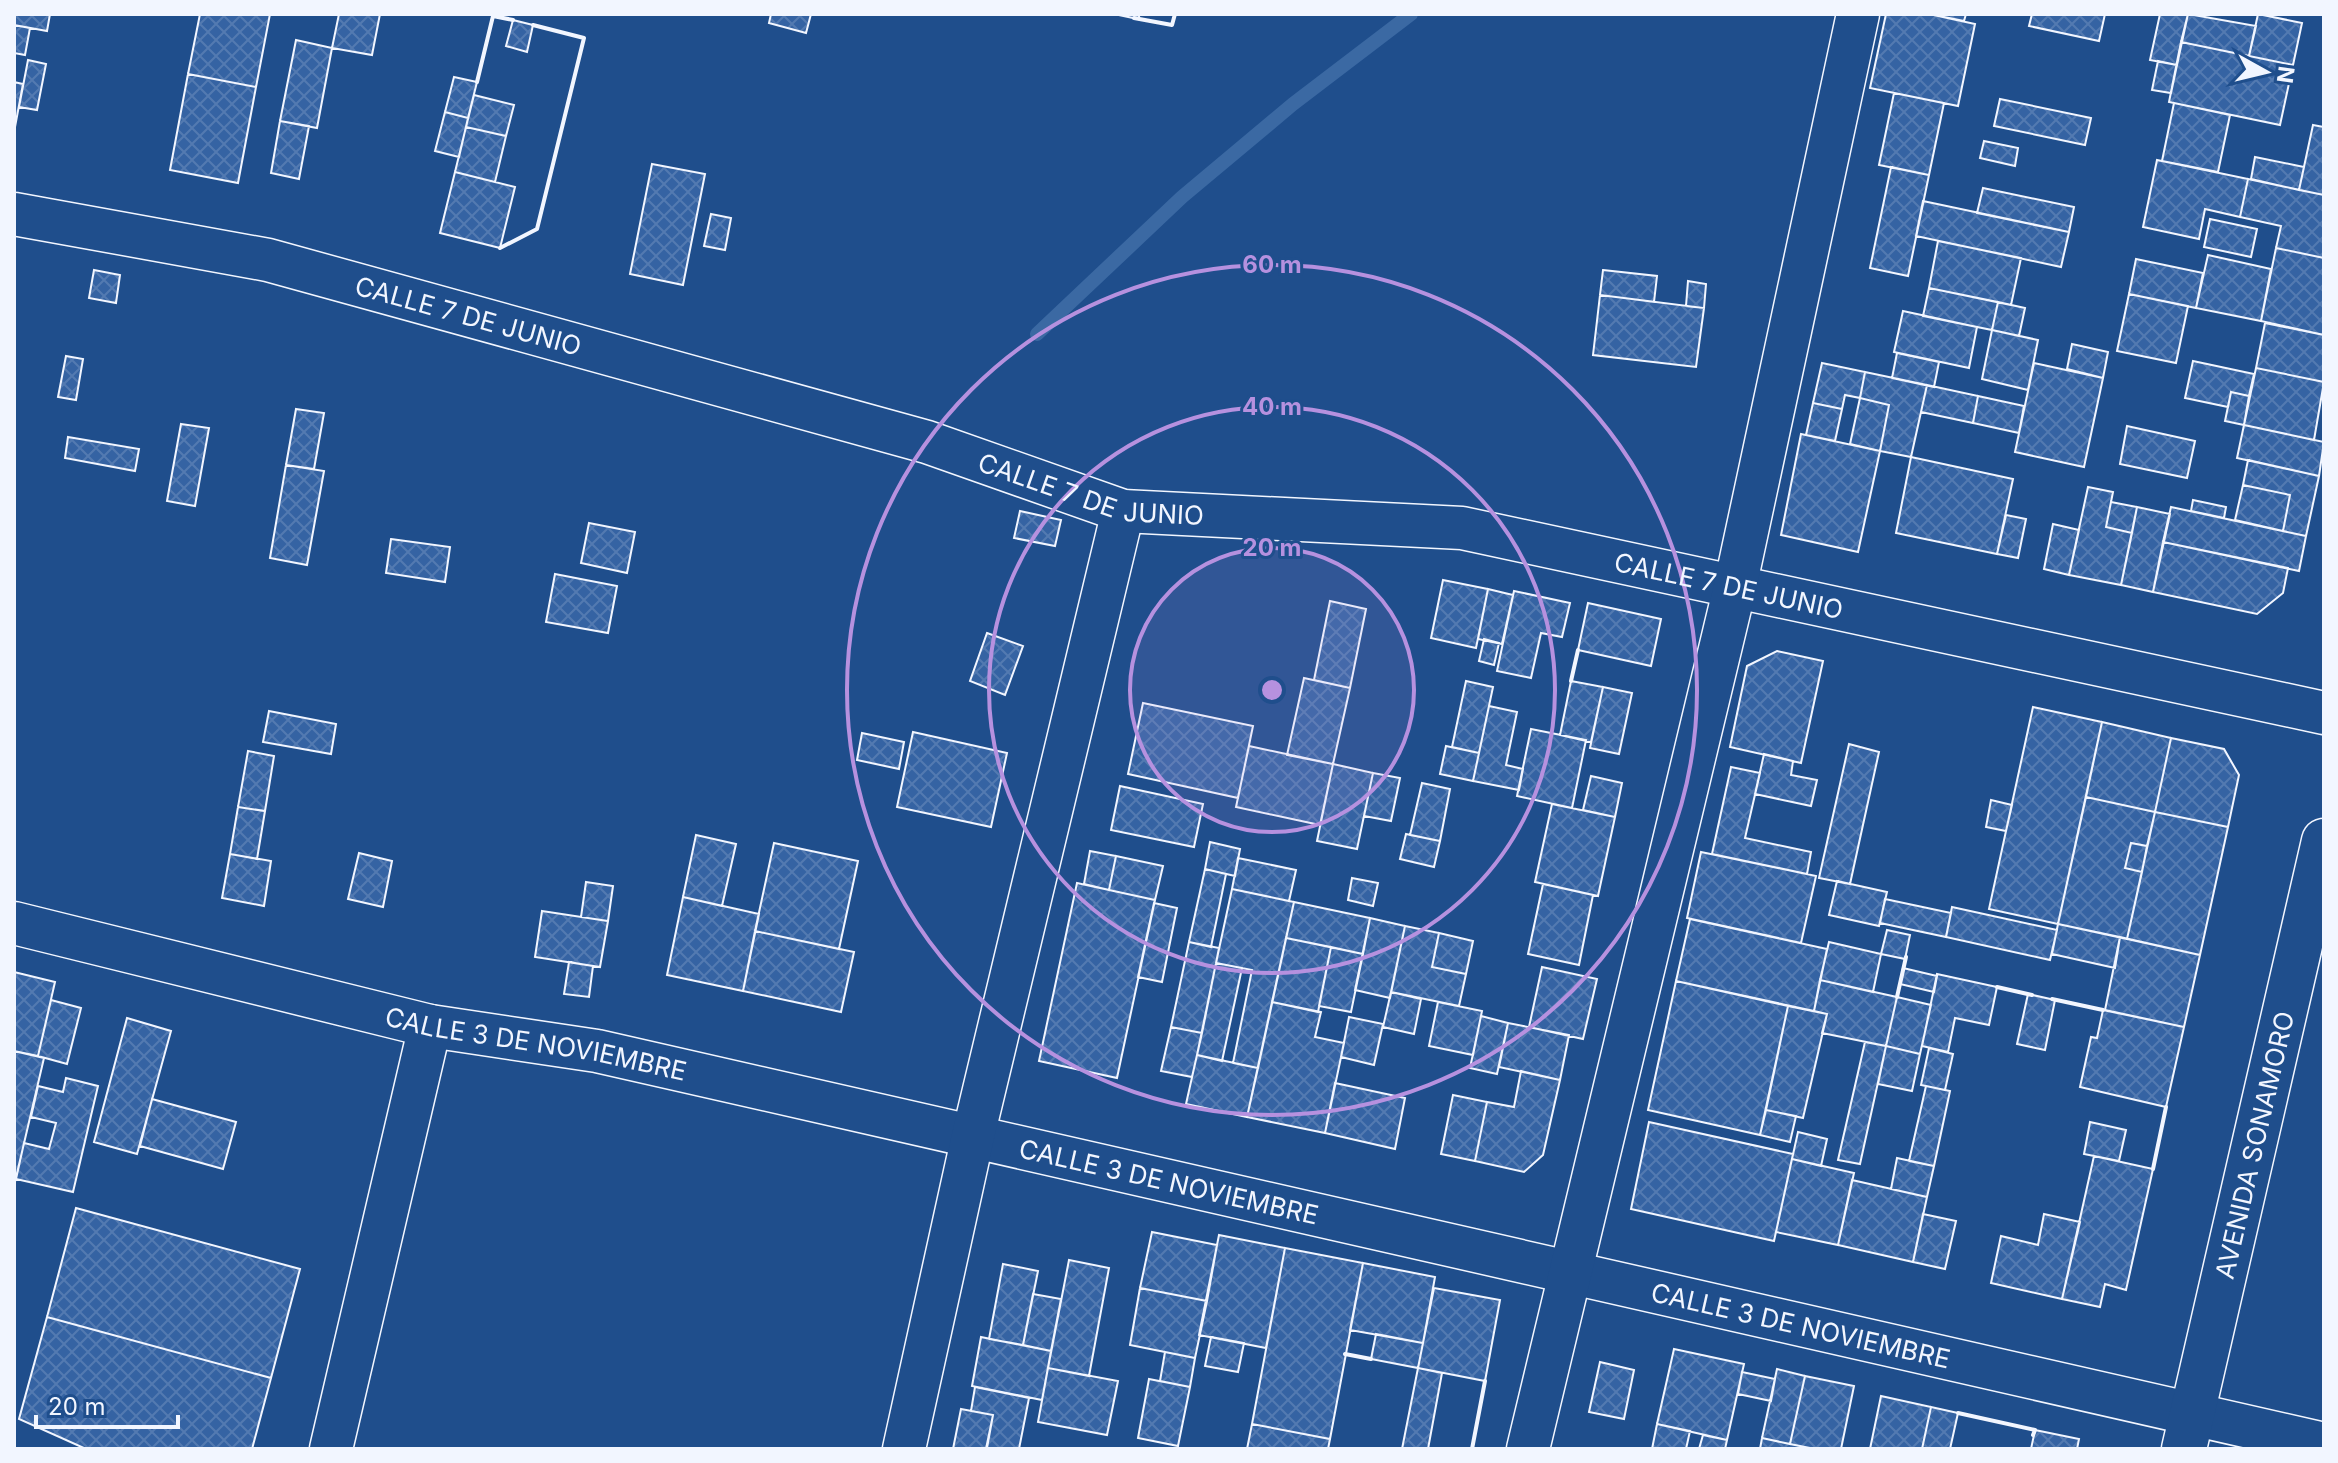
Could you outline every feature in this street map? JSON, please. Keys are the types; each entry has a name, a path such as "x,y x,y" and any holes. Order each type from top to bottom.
{"main road":[{"name":"AVENIDA SONAMORO","path":"2188,1432 2324,841"}],"street":[{"path":"1528,1449 1735,587 1858,14"},
{"name":"CALLE 7 DE JUNIO","path":"14,214 268,260 927,442 1123,511 1462,528 2324,713"},
{"path":"904,1449 973,1136 1123,511"},
{"name":"CALLE 3 DE NOVIEMBRE","path":"14,923 430,1026 597,1051 1571,1273 2188,1432 2324,1444"},
{"path":"331,1449 430,1026"}],"building":[{"path":"14,14 50,14 47,31 14,25"},
{"path":"200,14 270,14 256,87 188,74"},
{"path":"339,14 380,14 372,55 332,48"},
{"path":"771,14 811,14 806,33 769,23"},
{"path":"1114,14 1140,14 1138,19"},
{"path":"1886,14 1929,14 1975,24 1958,106 1870,88"},
{"path":"1929,14 1966,14 1964,21"},
{"path":"2032,14 2105,14 2099,41 2029,26"},
{"path":"2160,14 2188,14 2177,65 2150,60"},
{"path":"2188,14 2256,26 2249,56 2181,42"},
{"path":"2258,14 2302,23 2293,65 2249,56"},
{"path":"513,20 533,25 527,52 506,46"},
{"path":"14,25 30,28 25,55 14,53"},
{"path":"296,40 332,48 317,128 280,121"},
{"path":"2181,42 2293,65 2280,125 2169,102"},
{"path":"28,60 46,64 37,110 19,107"},
{"path":"2158,61 2177,65 2171,93 2152,90"},
{"path":"188,74 256,87 238,183 170,170"},
{"path":"454,77 477,82 468,118 445,112"},
{"path":"14,82 23,84 15,127 14,127"},
{"path":"1894,93 1944,103 1929,175 1879,165"},
{"path":"474,95 514,105 506,136 466,127"},
{"path":"2000,99 2091,118 2085,145 1994,126"},
{"path":"2174,103 2230,115 2218,172 2162,161"},
{"path":"445,112 468,118 459,157 435,151"},
{"path":"280,121 309,126 299,179 271,173"},
{"path":"2313,125 2324,127 2324,195 2299,190"},
{"path":"466,127 506,136 495,182 455,172"},
{"path":"1984,141 2018,148 2015,166 1980,158"},
{"path":"2255,157 2304,167 2299,190 2251,179"},
{"path":"2157,160 2248,179 2240,217 2205,209 2199,239 2143,227"},
{"path":"652,164 705,174 683,285 630,274"},
{"path":"1891,167 1929,175 1908,276 1870,268"},
{"path":"455,172 515,187 500,248 440,233"},
{"path":"2248,179 2324,195 2324,258 2276,248 2281,226 2240,217"},
{"path":"1983,188 2074,207 2069,232 1977,213"},
{"path":"1923,201 2069,232 2061,267 1916,236"},
{"path":"711,214 731,218 725,250 704,246"},
{"path":"2210,219 2257,229 2251,257 2204,247"},
{"path":"1938,241 2021,258 2011,305 1929,288"},
{"path":"2276,248 2324,258 2324,335 2261,321"},
{"path":"2208,255 2271,269 2261,321 2196,308"},
{"path":"2136,259 2203,273 2196,308 2129,294"},
{"path":"94,270 120,275 116,303 89,298"},
{"path":"1603,270 1657,276 1654,302 1600,295"},
{"path":"1688,281 1706,284 1704,308 1686,306"},
{"path":"1929,288 1998,302 1992,330 1923,316"},
{"path":"2129,294 2188,306 2176,363 2117,351"},
{"path":"1600,295 1704,308 1696,367 1593,355"},
{"path":"1998,302 2025,308 2019,336 1992,330"},
{"path":"1903,311 1977,327 1969,368 1894,352"},
{"path":"2265,323 2324,335 2324,382 2256,368"},
{"path":"1992,330 2038,340 2028,390 1982,379"},
{"path":"2072,344 2108,352 2103,378 2067,369"},
{"path":"1897,353 1939,362 1934,387 1892,378"},
{"path":"66,356 83,359 76,400 58,397"},
{"path":"2193,361 2254,374 2249,396 2231,392 2228,407 2185,398"},
{"path":"1822,363 1865,372 1860,398 1845,395 1842,409 1813,403"},
{"path":"2034,363 2103,378 2084,467 2015,452"},
{"path":"2256,368 2324,382 2314,440 2244,425"},
{"path":"1865,372 1927,385 1911,457 1880,451 1889,405 1860,398"},
{"path":"1927,385 1978,396 1973,423 1921,412"},
{"path":"2231,392 2249,396 2244,425 2225,421"},
{"path":"1978,396 2024,406 2019,433 1973,423"},
{"path":"1860,398 1889,405 1880,451 1850,444"},
{"path":"1813,403 1842,409 1835,441 1806,435"},
{"path":"296,409 324,413 314,469 286,465"},
{"path":"181,424 209,428 195,506 167,501"},
{"path":"2244,425 2324,442 2319,476 2237,458"},
{"path":"2127,426 2195,441 2187,478 2120,464"},
{"path":"1801,434 1880,451 1858,552 1781,535"},
{"path":"68,437 139,449 135,471 65,458"},
{"path":"1911,457 2013,479 1997,554 1896,533"},
{"path":"2248,460 2319,476 2306,536 2283,531 2290,495 2243,485"},
{"path":"286,465 324,471 307,565 270,558"},
{"path":"2243,485 2290,495 2283,531 2235,520"},
{"path":"2088,487 2113,492 2106,527 2132,533 2121,585 2069,575"},
{"path":"2193,500 2226,507 2224,518 2191,511"},
{"path":"2111,502 2137,507 2132,533 2106,527"},
{"path":"2137,507 2170,514 2153,592 2121,585"},
{"path":"2171,507 2306,536 2299,571 2163,542"},
{"path":"1020,511 1061,520 1055,546 1014,538"},
{"path":"2006,515 2026,519 2018,558 1997,554"},
{"path":"589,523 635,532 627,573 581,563"},
{"path":"2053,524 2079,530 2069,575 2044,569"},
{"path":"391,539 450,547 445,582 386,573"},
{"path":"2163,542 2288,568 2283,593 2257,614 2153,592"},
{"path":"555,574 617,586 608,633 546,622"},
{"path":"1443,580 1488,589 1476,648 1431,638"},
{"path":"1488,589 1513,595 1502,644 1478,639"},
{"path":"1514,591 1570,603 1562,637 1541,633 1531,678 1497,671"},
{"path":"1330,601 1366,609 1350,688 1314,680"},
{"path":"1588,603 1661,619 1651,666 1578,650"},
{"path":"987,633 1023,646 1005,695 970,681"},
{"path":"1484,639 1499,643 1494,665 1479,661"},
{"path":"1777,651 1823,661 1801,763 1730,747 1747,666"},
{"path":"1304,678 1350,688 1333,764 1287,755"},
{"path":"1466,681 1493,687 1479,753 1452,747"},
{"path":"1571,681 1603,687 1591,742 1560,735"},
{"path":"1603,687 1632,693 1619,754 1590,748"},
{"path":"1143,703 1253,726 1238,798 1128,774"},
{"path":"1489,706 1517,712 1506,765 1523,769 1519,790 1473,781"},
{"path":"2033,707 2102,722 2058,924 1989,909"},
{"path":"269,711 336,724 331,754 263,742"},
{"path":"2102,722 2171,738 2155,812 2086,797"},
{"path":"1531,729 1586,740 1572,808 1517,796"},
{"path":"913,732 1007,753 991,827 897,807"},
{"path":"862,733 904,742 899,769 857,760"},
{"path":"2171,738 2224,749 2239,775 2228,827 2155,812"},
{"path":"1849,744 1879,752 1850,884 1819,878"},
{"path":"1249,746 1333,764 1320,825 1236,807"},
{"path":"1446,746 1479,753 1473,781 1440,774"},
{"path":"248,751 274,756 265,811 238,807"},
{"path":"1764,754 1793,761 1791,775 1817,780 1811,806 1755,794"},
{"path":"1333,764 1373,773 1357,849 1317,841"},
{"path":"1731,767 1760,773 1745,838 1811,852 1807,874 1712,854"},
{"path":"1373,773 1400,778 1391,821 1364,816"},
{"path":"1591,776 1622,783 1615,817 1583,810"},
{"path":"1422,783 1450,789 1440,841 1410,835"},
{"path":"1120,786 1203,804 1194,847 1111,830"},
{"path":"2086,797 2155,812 2147,846 2131,843 2125,868 2142,872 2127,939 2058,924"},
{"path":"1991,800 2012,805 2006,831 1986,827"},
{"path":"1552,804 1615,817 1598,896 1535,882"},
{"path":"238,807 265,811 257,859 230,854"},
{"path":"2155,812 2228,827 2200,955 2127,939"},
{"path":"1406,834 1440,841 1434,867 1400,859"},
{"path":"696,835 736,844 722,906 683,897"},
{"path":"1210,842 1240,849 1235,876 1205,869"},
{"path":"774,843 858,861 839,949 755,931"},
{"path":"2131,843 2147,846 2142,872 2125,868"},
{"path":"1090,851 1116,856 1109,890 1084,884"},
{"path":"1701,852 1816,876 1801,943 1687,918"},
{"path":"359,853 392,861 383,907 348,899"},
{"path":"230,854 271,861 264,906 222,898"},
{"path":"1116,856 1163,866 1155,900 1109,890"},
{"path":"1238,858 1296,870 1289,901 1232,889"},
{"path":"1205,869 1226,874 1211,947 1189,942"},
{"path":"1352,878 1378,883 1373,906 1348,900"},
{"path":"1837,881 1887,892 1879,926 1829,915"},
{"path":"586,882 613,886 608,921 581,917"},
{"path":"1077,883 1155,900 1117,1078 1039,1061"},
{"path":"1543,884 1593,895 1579,965 1528,954"},
{"path":"1232,889 1294,902 1258,1068 1233,1063 1252,970 1216,963"},
{"path":"683,897 759,914 743,991 667,975"},
{"path":"1885,899 1951,913 1946,937 1880,923"},
{"path":"1294,902 1370,918 1363,954 1286,938"},
{"path":"1154,903 1177,908 1162,982 1138,977"},
{"path":"1952,907 2057,930 2050,960 1946,937"},
{"path":"542,911 608,921 600,967 535,957"},
{"path":"1370,918 1405,926 1390,998 1355,990"},
{"path":"1690,919 1827,949 1814,1011 1676,981"},
{"path":"2058,924 2120,937 2115,968 2052,954"},
{"path":"1405,926 1439,933 1432,967 1466,974 1459,1006 1391,992"},
{"path":"1887,930 1910,935 1905,959 1881,954"},
{"path":"755,931 854,952 841,1012 743,991"},
{"path":"1439,933 1473,941 1466,974 1432,967"},
{"path":"2120,937 2200,955 2184,1027 2105,1010"},
{"path":"1286,938 1331,947 1318,1012 1272,1002"},
{"path":"1189,942 1219,948 1202,1033 1171,1027"},
{"path":"1829,942 1881,954 1873,992 1820,980"},
{"path":"1331,947 1363,954 1351,1012 1319,1006"},
{"path":"569,962 593,966 589,997 564,994"},
{"path":"1216,963 1242,968 1222,1061 1197,1055"},
{"path":"1542,967 1597,979 1583,1039 1529,1027"},
{"path":"1903,968 1937,976 1934,992 1900,984"},
{"path":"14,972 55,982 38,1056 14,1051"},
{"path":"1937,974 1997,987 1989,1025 1955,1018 1948,1052 1922,1046"},
{"path":"1820,980 1897,997 1886,1046 1822,1033 1827,1014 1814,1011"},
{"path":"1676,981 1788,1006 1760,1135 1648,1110"},
{"path":"1391,992 1421,999 1414,1034 1383,1027"},
{"path":"2028,994 2055,1000 2045,1050 2017,1044"},
{"path":"1897,997 1931,1005 1920,1054 1886,1046"},
{"path":"51,1000 81,1008 67,1064 38,1056"},
{"path":"1272,1002 1321,1012 1315,1037 1344,1043 1325,1133 1247,1117"},
{"path":"1438,1002 1482,1011 1473,1055 1429,1046"},
{"path":"1788,1006 1827,1014 1803,1118 1766,1110"},
{"path":"2103,1010 2184,1027 2166,1107 2080,1087 2091,1037 2097,1038"},
{"path":"1481,1016 1508,1023 1497,1074 1470,1068"},
{"path":"1349,1017 1383,1024 1374,1065 1341,1057"},
{"path":"127,1018 171,1031 137,1154 94,1142"},
{"path":"1508,1023 1569,1035 1560,1080 1499,1067"},
{"path":"1171,1027 1202,1033 1192,1077 1161,1071"},
{"path":"1865,1042 1886,1046 1860,1164 1838,1160"},
{"path":"1886,1046 1920,1054 1912,1091 1878,1084"},
{"path":"1929,1048 1953,1054 1945,1090 1921,1085"},
{"path":"14,1051 44,1058 14,1186"},
{"path":"1197,1055 1258,1068 1247,1117 1186,1104"},
{"path":"1521,1071 1560,1080 1543,1155 1524,1172 1475,1161 1487,1102 1514,1107"},
{"path":"66,1078 98,1086 73,1192 16,1179 24,1143 49,1149 56,1123 31,1117 38,1086 63,1092"},
{"path":"1335,1083 1405,1098 1395,1149 1325,1133"},
{"path":"1926,1086 1950,1091 1934,1166 1909,1161"},
{"path":"1453,1095 1487,1102 1475,1161 1441,1154"},
{"path":"152,1099 236,1122 223,1169 140,1146"},
{"path":"1766,1110 1796,1116 1790,1142 1760,1135"},
{"path":"1649,1122 1793,1154 1774,1241 1631,1209"},
{"path":"2090,1122 2126,1130 2119,1161 2084,1154"},
{"path":"1798,1132 1827,1139 1821,1166 1792,1159"},
{"path":"2094,1156 2153,1169 2126,1290 2105,1284 2100,1307 2062,1299"},
{"path":"1897,1158 1934,1166 1927,1197 1891,1189"},
{"path":"1792,1159 1854,1173 1838,1245 1776,1232"},
{"path":"1852,1180 1927,1197 1913,1262 1838,1245"},
{"path":"76,1208 300,1269 271,1378 47,1317"},
{"path":"1923,1214 1956,1221 1945,1269 1913,1262"},
{"path":"2044,1214 2080,1222 2062,1299 1991,1283 2001,1236 2038,1245"},
{"path":"1152,1232 1217,1245 1207,1301 1140,1288"},
{"path":"1219,1235 1285,1248 1266,1348 1199,1335"},
{"path":"1285,1248 1363,1263 1330,1439 1252,1424"},
{"path":"1069,1260 1109,1268 1089,1376 1048,1368"},
{"path":"1363,1263 1435,1277 1423,1343 1350,1330"},
{"path":"1003,1264 1038,1271 1023,1345 989,1339"},
{"path":"1140,1288 1207,1301 1195,1358 1130,1345"},
{"path":"1434,1288 1500,1300 1485,1381 1418,1368"},
{"path":"1033,1294 1061,1299 1051,1351 1023,1345"},
{"path":"47,1317 271,1378 252,1449 86,1449 19,1419"},
{"path":"1376,1334 1423,1343 1418,1368 1371,1359"},
{"path":"981,1337 1051,1351 1042,1400 972,1386"},
{"path":"1211,1337 1244,1343 1238,1372 1205,1366"},
{"path":"1674,1349 1744,1364 1727,1440 1657,1424"},
{"path":"1165,1352 1195,1358 1190,1387 1160,1381"},
{"path":"1600,1362 1634,1370 1624,1419 1589,1412"},
{"path":"1048,1368 1118,1381 1107,1435 1038,1422"},
{"path":"1418,1368 1442,1373 1428,1449 1402,1449"},
{"path":"1777,1369 1805,1376 1790,1444 1762,1438"},
{"path":"1742,1372 1775,1379 1771,1401 1738,1394"},
{"path":"1805,1376 1854,1386 1841,1449 1815,1449 1790,1444"},
{"path":"1149,1379 1190,1387 1178,1446 1138,1438"},
{"path":"975,1387 1029,1398 1019,1449 987,1448 993,1415 971,1411"},
{"path":"1881,1396 1931,1407 1922,1449 1870,1449"},
{"path":"1931,1407 1958,1413 1950,1449 1922,1449"},
{"path":"961,1409 993,1415 986,1449 953,1449"},
{"path":"1252,1424 1330,1439 1328,1449 1247,1449"},
{"path":"1657,1424 1690,1431 1686,1449 1652,1449"},
{"path":"2035,1430 2079,1439 2077,1449 2031,1449"},
{"path":"1703,1435 1727,1440 1725,1449 1699,1449"},
{"path":"1762,1438 1790,1444 1815,1449 1760,1449"}],"waterway":[{"path":"1037,334 1182,197 1293,104 1411,14"}],"wall":[{"path":"1134,18 1172,25 1175,14"},
{"path":"477,82 493,16 513,20"},
{"path":"500,248 537,229 584,38 533,25"},
{"path":"1571,681 1578,650"},
{"path":"1897,997 1906,957"},
{"path":"1997,987 2032,995"},
{"path":"2052,999 2103,1010"},
{"path":"2153,1169 2166,1107"},
{"path":"1345,1354 1371,1359"},
{"path":"1472,1449 1485,1381"},
{"path":"1958,1413 2035,1430 2033,1435"}]}
